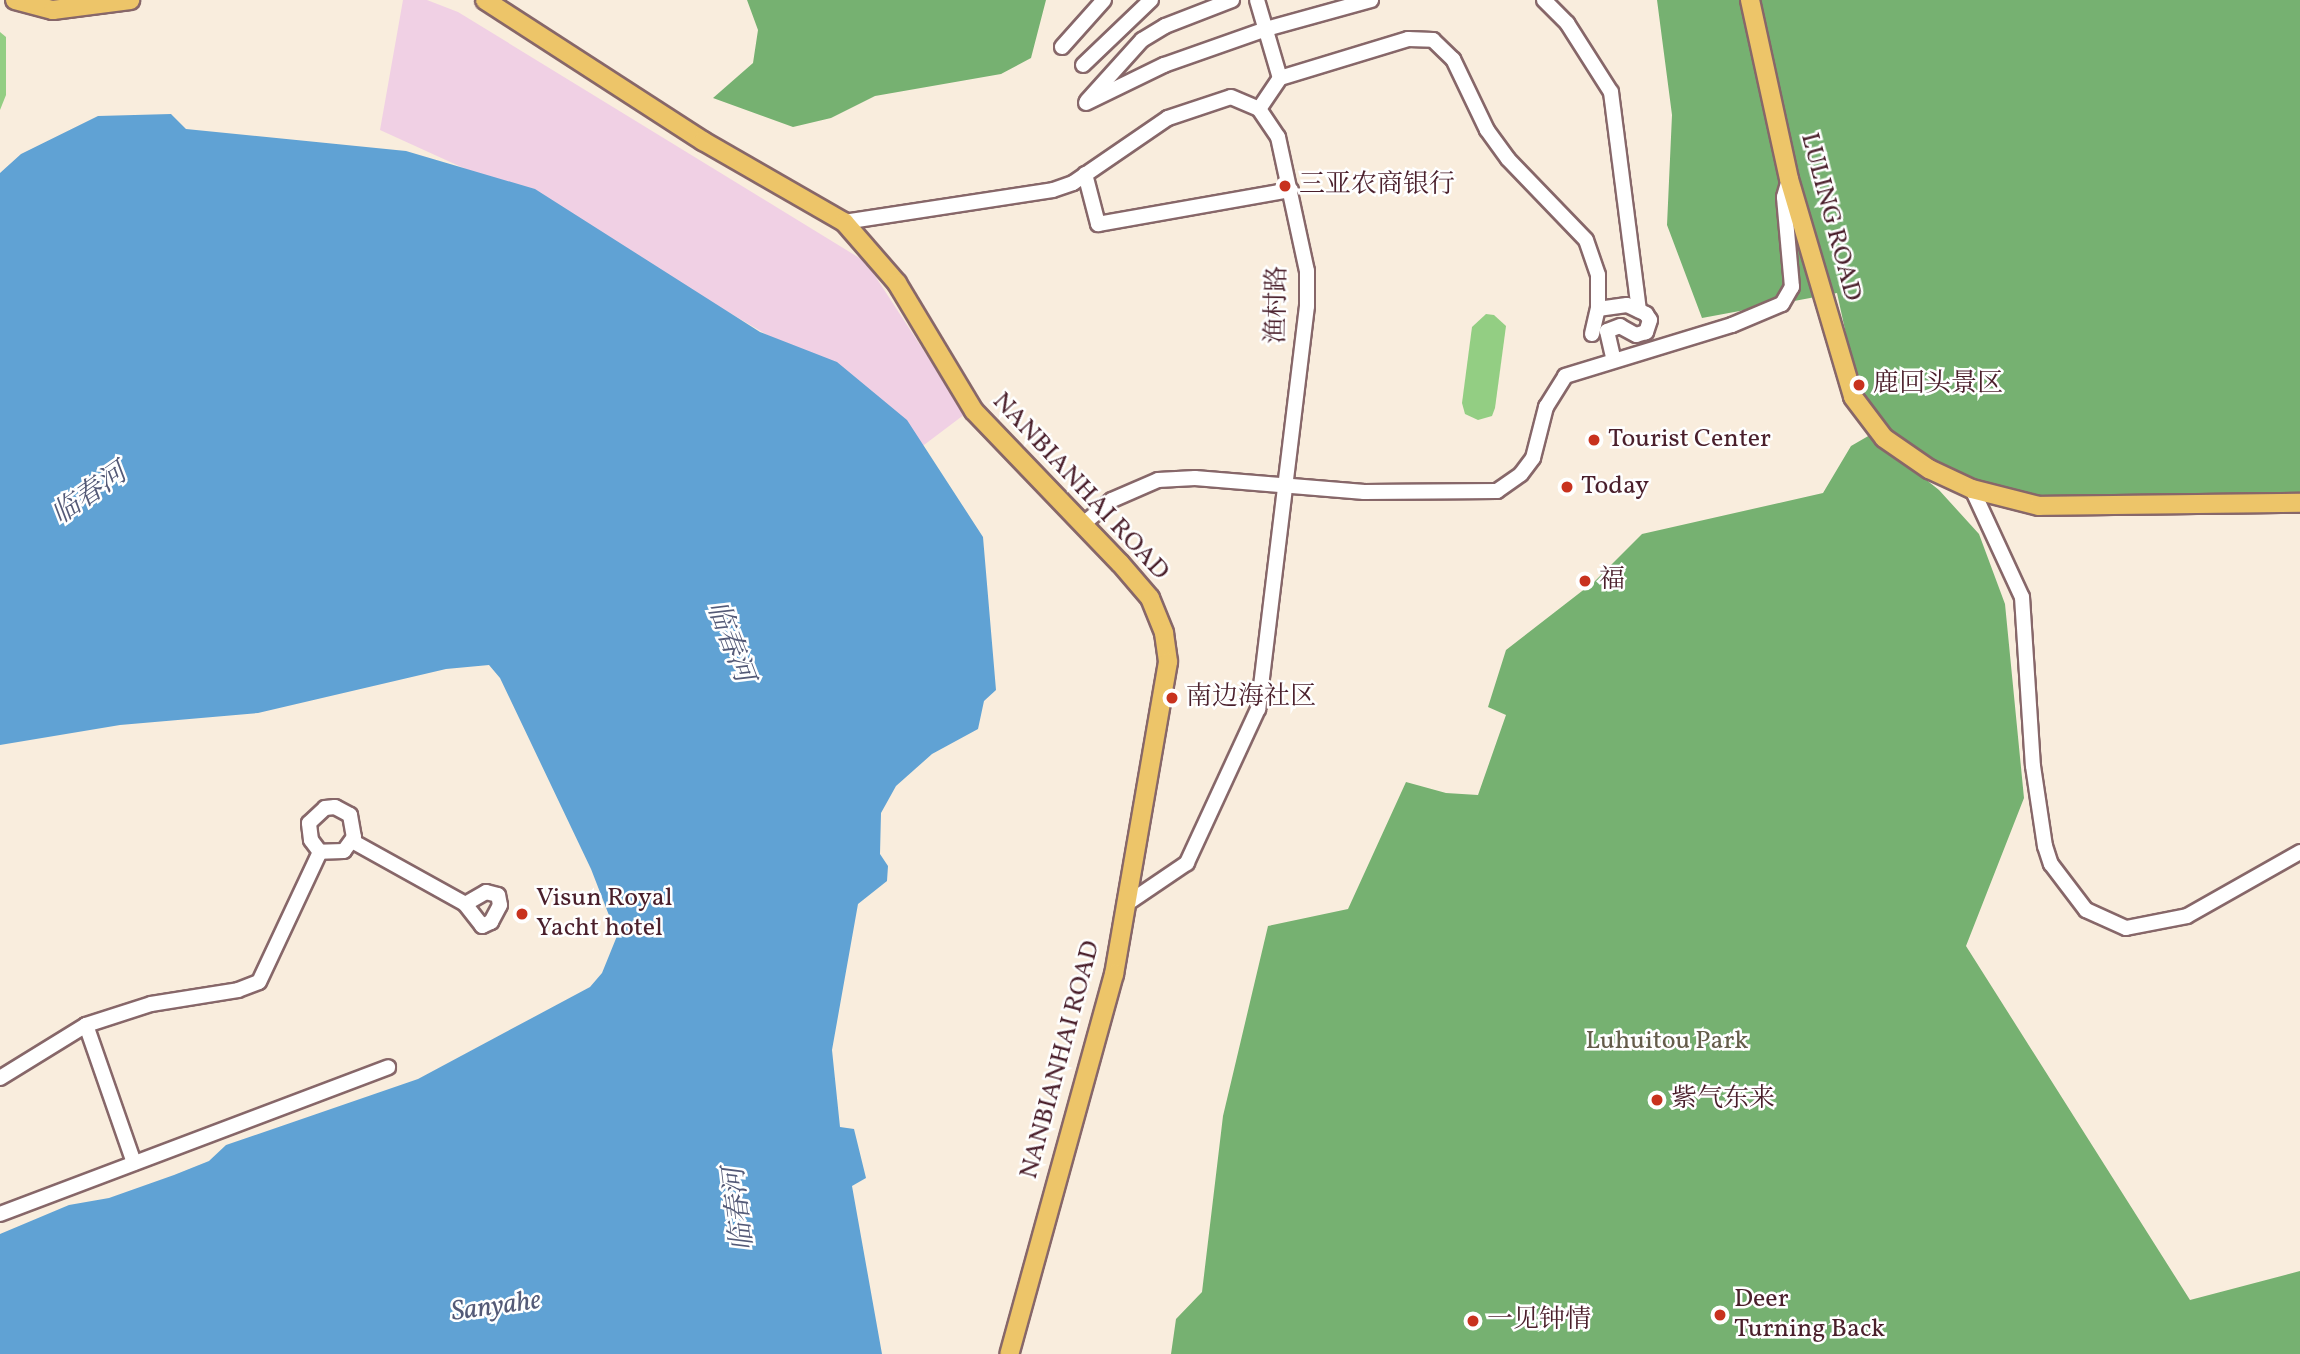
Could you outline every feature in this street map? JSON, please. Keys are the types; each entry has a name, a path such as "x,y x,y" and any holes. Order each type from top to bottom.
{"main road":[{"path":"15,0 53,10 130,0"},
{"name":"NANBIANHAI ROAD","path":"485,0 702,141 844,222 897,284 974,411 1150,598 1164,634 1168,662 1114,974 1009,1354"},
{"name":"LULING ROAD","path":"1750,0 1789,180 1853,397 1884,438 1929,469 1972,489 2039,506 2300,503"}],"street":[{"path":"1062,47 1104,0"},
{"path":"1083,65 1151,0"},
{"path":"1232,0 1165,26 1142,40 1086,103 1164,65 1266,29 1371,0"},
{"path":"1544,0 1567,23 1611,92 1639,310"},
{"path":"1260,1 1280,78"},
{"path":"844,222 1053,190 1085,174 1168,118 1231,97 1259,109 1280,78 1408,39 1433,40 1453,59 1487,130 1508,159 1586,240 1598,275 1598,309 1592,334"},
{"name":"渔村路","path":"1125,905 1187,863 1258,709 1307,306 1307,271 1291,190 1278,137 1259,109"},
{"path":"1085,174 1098,224 1291,190"},
{"path":"1082,525 1112,500 1158,480 1195,478 1286,487 1497,491 1521,474 1534,458 1546,407 1565,376 1613,358 1732,326 1782,304 1792,287 1783,197 1789,180"},
{"path":"1598,309 1626,305 1639,310 1650,320 1646,332 1636,335 1620,326 1607,331 1613,358"},
{"path":"1972,489 2022,597 2034,766 2045,846 2051,864 2086,910 2126,928 2187,916 2300,852"},
{"path":"335,807 350,815 354,825 352,841 344,851 320,852 311,841 309,823 325,808 335,807"},
{"path":"352,841 465,904"},
{"path":"0,1078 86,1025 151,1004 259,982 320,852"},
{"path":"86,1025 134,1163"},
{"path":"0,1214 388,1067"}],"shaded area":[{"path":"403,0 427,0 458,12 866,262 965,414 920,448 851,384 547,206 380,130"}],"green space":[{"path":"747,0 1046,0 1031,58 1001,74 875,96 831,118 793,127 713,98 753,63 758,30"},
{"path":"1657,0 2300,0 2300,503 1991,500 1901,448 1863,412 1837,293 1702,318 1667,225 1672,115"},
{"path":"0,32 6,37 6,95 0,110"},
{"path":"1486,314 1494,315 1506,326 1495,408 1492,416 1478,420 1465,414 1462,403 1472,327"},
{"name":"Luhuitou Park","path":"1870,435 1939,490 1979,534 2005,604 2024,798 1966,946 2190,1300 2300,1271 2300,1354 1171,1354 1176,1319 1202,1292 1223,1116 1268,926 1348,909 1406,782 1446,793 1478,795 1506,715 1488,707 1506,650 1595,581 1642,534 1823,493 1851,446"}],"water":[{"path":"171,114 186,129 406,151 535,189 760,332 837,362 907,420 983,537 996,690 984,701 978,729 932,754 896,786 881,813 880,854 888,866 887,881 858,904 832,1050 840,1127 854,1129 866,1178 852,1186 882,1354 0,1354 0,1234 69,1205 109,1198 174,1175 209,1161 226,1145 418,1079 590,987 602,973 617,936 591,869 500,678 489,665 446,669 258,713 120,725 0,745 0,173 21,154 98,116"}],"place":[{"name":"三亚农商银行","path":"1285,186"},
{"name":"鹿回头景区","path":"1859,385"},
{"name":"Tourist Center","path":"1594,440"},
{"name":"Today","path":"1567,487"},
{"name":"福","path":"1585,581"},
{"name":"南边海社区","path":"1172,698"},
{"name":"Visun Royal Yacht hotel","path":"522,914"},
{"name":"紫气东来","path":"1657,1100"},
{"name":"Deer Turning Back","path":"1720,1315"},
{"name":"一见钟情","path":"1473,1321"}],"water label":[{"name":"临春河","path":"90,495"},
{"name":"临春河","path":"729,642"},
{"name":"临春河","path":"740,1209"},
{"name":"Sanyahe","path":"496,1307"}]}
